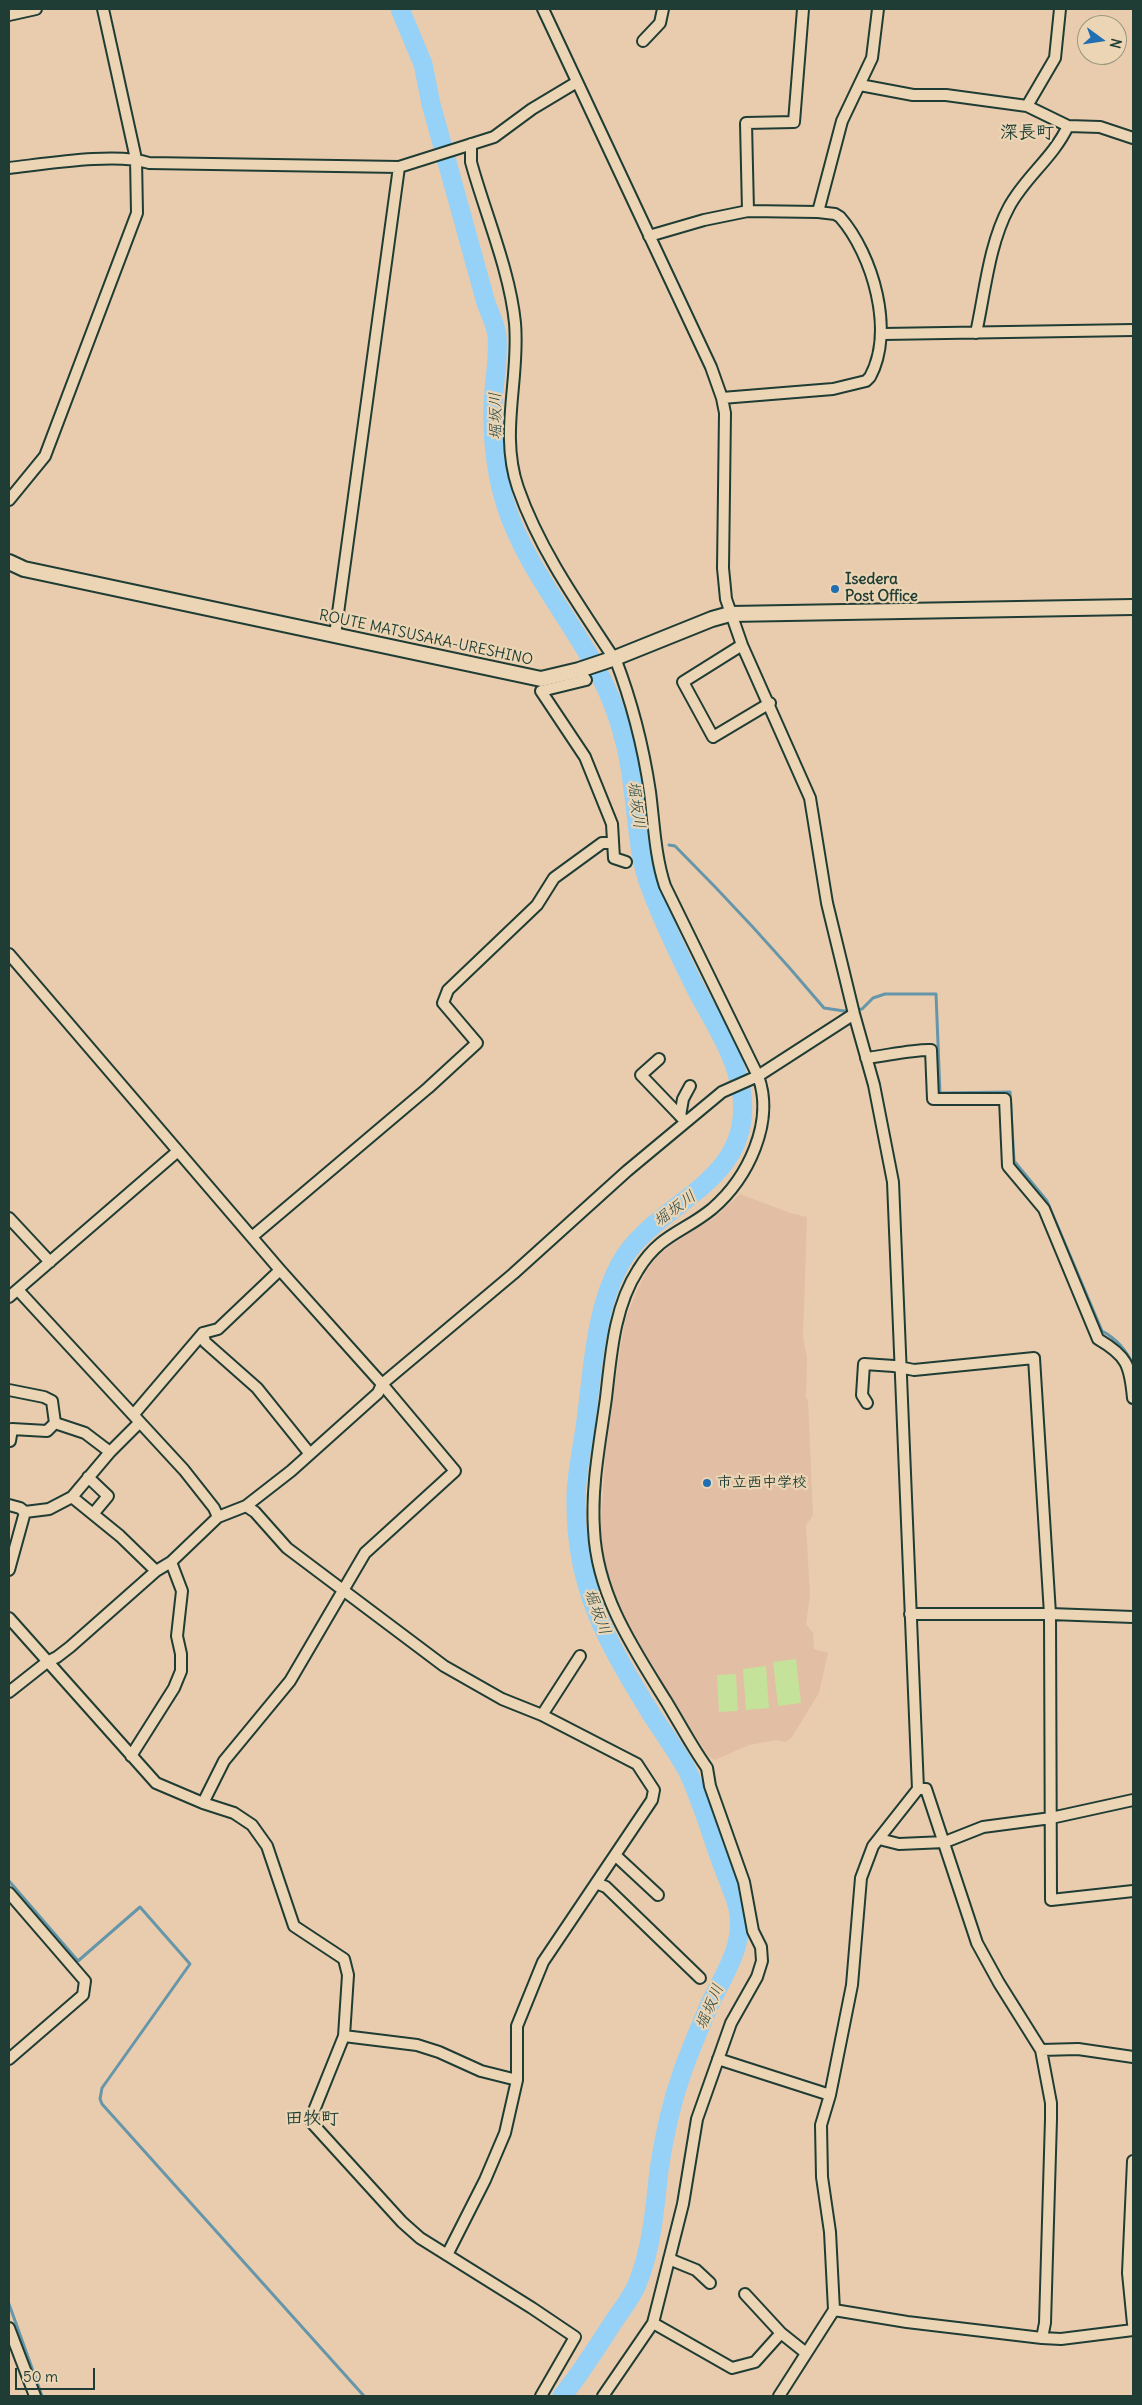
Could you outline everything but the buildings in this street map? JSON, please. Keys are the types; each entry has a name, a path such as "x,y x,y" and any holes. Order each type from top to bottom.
{"main road":[{"name":"ROUTE MATSUSAKA-URESHINO","path":"9,562 24,569 541,679 579,670 615,658 712,618 730,614 1133,607"}],"street":[{"path":"9,15 36,9"},
{"path":"9,500 45,456 136,213 136,159 103,9"},
{"path":"544,9 712,367 722,398 726,436 723,568 730,614 810,798 827,903 854,1014 874,1085 893,1182 918,1789 873,1846 861,1878 852,1985 830,2095 821,2126 822,2168 830,2232 834,2310 779,2396"},
{"path":"643,41 662,20 663,9"},
{"path":"748,211 746,123 794,122 803,9"},
{"path":"818,212 837,135 860,86 874,50 878,9"},
{"path":"1027,106 1055,58 1060,9"},
{"path":"9,168 66,162 136,159 149,163 399,167 403,164 494,137 532,109 577,82"},
{"path":"860,86 913,95 946,95 1027,106 1068,126 1100,127 1133,138"},
{"path":"976,333 996,239 1009,206 1031,176 1059,144 1068,126"},
{"path":"468,146 513,309 515,357 508,430 509,445 518,488 536,529 563,580 610,654 615,658 629,694 640,736 650,790 659,868 665,886 763,1095 762,1122 753,1149 739,1178 711,1210 675,1232 649,1254 634,1276 625,1297 612,1352 594,1489 595,1546 606,1592 637,1655 707,1768 710,1786 744,1882 753,1931 761,1947 762,1961 757,1977 731,2023 697,2119 683,2204 653,2323 602,2396"},
{"path":"335,635 399,167"},
{"path":"649,236 731,213 748,211 818,212 835,214 840,217 864,256 877,294 883,334 873,372 866,380 833,389 722,398"},
{"path":"883,334 1133,330"},
{"path":"742,645 683,682 712,737 770,703"},
{"path":"579,670 586,680 541,691 585,757 612,824 614,858 626,862"},
{"path":"253,1236 428,1088 477,1043 443,1003 448,990 537,905 554,878 602,843 613,843"},
{"path":"9,954 253,1236 280,1270 382,1384 455,1471 365,1553 280,1695 224,1761 203,1804"},
{"path":"9,1692 46,1662 57,1657 70,1647 156,1571 171,1562 218,1517 246,1506 310,1454 378,1393 382,1384 512,1274 683,1119 722,1092 756,1077 854,1014"},
{"path":"866,1058 931,1050 933,1099 1005,1099 1008,1166 1044,1208 1098,1339 1118,1350 1131,1372 1133,1398"},
{"path":"659,1059 641,1075 683,1119"},
{"path":"683,1119 683,1099 690,1086"},
{"path":"9,1297 178,1151"},
{"path":"9,1218 50,1262"},
{"path":"9,1505 20,1508 25,1512 49,1509 72,1497 204,1333 218,1329 280,1270"},
{"path":"18,1290 184,1470 214,1508 218,1517"},
{"path":"204,1333 205,1342 257,1388 310,1454"},
{"path":"868,1403 862,1395 864,1364 914,1370 1034,1358 1050,1614 1051,1818 1049,1826 1051,1900 1133,1891"},
{"path":"9,1390 44,1397 52,1401 55,1423"},
{"path":"55,1423 85,1433 110,1452"},
{"path":"9,1442 12,1429 47,1431 55,1423"},
{"path":"88,1477 108,1496 93,1514"},
{"path":"72,1497 120,1536 156,1571"},
{"path":"246,1506 255,1512 287,1548 444,1666 502,1699 542,1716 637,1764 654,1790 652,1800 543,1962 517,2026 517,2080 500,2146 447,2255"},
{"path":"9,1570 25,1512"},
{"path":"131,1756 174,1688 181,1671 182,1654 177,1636 182,1591 171,1562"},
{"path":"910,1614 1050,1614 1133,1617"},
{"path":"9,1618 46,1662 156,1783 203,1804 240,1816 258,1830 267,1846 294,1926 344,1959 348,1975 344,2036 313,2113 312,2123 407,2226 447,2255 532,2308 574,2337 541,2396"},
{"path":"542,1716 580,1656"},
{"path":"918,1789 926,1789 977,1943 999,1983 1042,2050 1051,2119 1045,2323 1042,2338"},
{"path":"879,1838 899,1844 945,1842 983,1828 1051,1818 1133,1800"},
{"path":"615,1855 658,1895"},
{"path":"596,1883 606,1887 700,1978"},
{"path":"9,1893 85,1982 83,1995 9,2059"},
{"path":"344,2036 417,2046 439,2052 481,2070 517,2080"},
{"path":"1042,2050 1078,2049 1133,2057"},
{"path":"718,2059 830,2095"},
{"path":"1133,2161 1128,2273 1133,2324"},
{"path":"670,2259 696,2270 710,2283"},
{"path":"745,2294 780,2333 806,2353"},
{"path":"834,2310 907,2322 1042,2338 1060,2339 1133,2330"},
{"path":"653,2323 732,2368 755,2362 780,2333"},
{"path":"9,2328 35,2396"}],"shaded area":[{"name":"市立西中学校","path":"740,1194 790,1213 807,1217 803,1337 807,1358 806,1398 808,1400 813,1515 806,1525 810,1595 806,1624 813,1633 814,1649 828,1653 819,1693 792,1737 786,1742 777,1740 749,1745 715,1760 709,1757 663,1686 626,1620 609,1579 600,1536 605,1459 625,1320 647,1270 659,1254 696,1228 713,1219"}],"green space":[{"path":"796,1659 801,1703 778,1706 773,1662"},
{"path":"766,1666 769,1708 746,1710 743,1669"},
{"path":"736,1674 738,1711 719,1712 717,1675"}],"waterway":[{"name":"堀坂川","path":"400,9 423,64 431,104 486,303 496,332 497,353 493,430 497,469 506,506 516,533 529,558 589,656 603,681 614,707 629,763 639,842 646,876 678,952 736,1068 742,1096 741,1127 732,1152 716,1172 697,1190 654,1224 635,1243 620,1264 612,1282 605,1301 596,1340 576,1489 577,1530 581,1559 587,1586 596,1612 620,1661 692,1780 735,1898 740,1928 734,1955 709,2006 675,2094 661,2157 650,2241 643,2269 627,2302 583,2369 562,2396"},
{"path":"669,845 675,846 733,905 824,1008 844,1011 862,1009 873,998 885,994 936,994 940,1093 1010,1092 1014,1161 1047,1201 1102,1331 1120,1345 1133,1365"},
{"path":"9,1881 78,1961 140,1907 190,1964 102,2088 100,2099 102,2104 364,2396"},
{"path":"9,2304 42,2396"}],"place":[{"name":"Isedera Post Office","path":"835,589"},
{"name":"市立西中学校","path":"707,1483"}],"district":[{"name":"深長町","path":"1027,133"},
{"name":"田牧町","path":"312,2119"}]}
